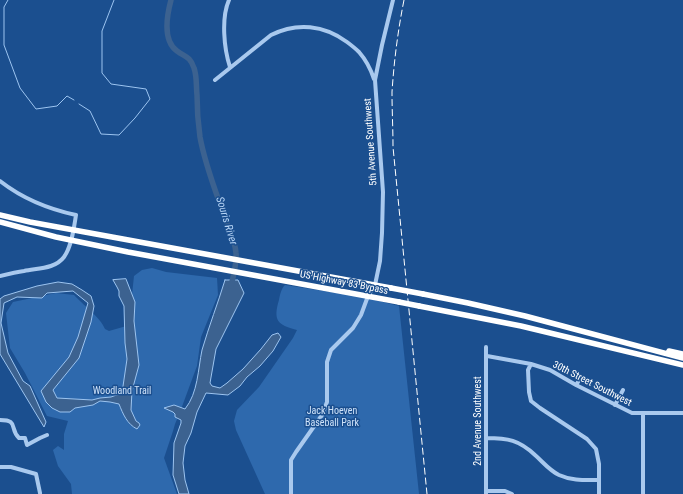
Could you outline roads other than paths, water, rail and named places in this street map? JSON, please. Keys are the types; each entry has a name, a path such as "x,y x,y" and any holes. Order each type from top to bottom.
{"highway":[{"path":"0,215 73,230"},
{"name":"US Highway 83 Bypass","path":"0,222 71,240 128,252 368,296 528,328 683,365"},
{"name":"US Highway 83 Bypass","path":"73,230 468,303 525,316 683,358"},
{"path":"647,349 664,350 683,354"},
{"path":"674,364 683,369"}],"street":[{"path":"229,0 225,21 225,45 230,67"},
{"name":"5th Avenue Southwest","path":"375,285 382,248 383,192 375,80 385,30 393,0"},
{"path":"215,80 271,35 289,28 308,27 329,32 340,37 349,44 360,54 375,80"},
{"path":"0,181 22,196 37,203 57,211 76,215 68,249 64,257 56,264 45,268 0,276"},
{"path":"291,494 291,460 322,415 326,402 327,362 330,350 346,336 356,324 368,296 375,285"},
{"name":"2nd Avenue Southwest","path":"486,348 486,492"},
{"name":"30th Street Southwest","path":"487,356 531,364 550,370 576,385 632,413 683,413"},
{"path":"531,364 528,370 531,401 587,439 596,449 599,464 599,494"},
{"path":"576,385 580,379"},
{"path":"615,405 623,390"},
{"path":"642,414 643,494"},
{"path":"0,420 9,420 12,423 15,435 19,438 25,438 27,445 47,435"},
{"path":"486,438 509,439 524,446 547,467 558,474 581,480 599,480"},
{"path":"0,467 11,467 36,474 40,493"},
{"path":"486,492 506,491 512,494"}],"waterway":[{"path":"8,0 4,7 4,45 20,88 36,109 57,106 67,96 74,100"},
{"path":"79,104 90,111 101,134 119,135 150,99 146,89 111,84 102,73 102,31 114,0"},
{"name":"Souris River","path":"171,0 167,20 167,34 172,46 189,59 195,71 197,111 202,147 235,248 235,270 231,286"}],"railway":[{"path":"404,0 398,34 392,92 393,147 427,494"}],"park label":[{"name":"Woodland Trail","path":"122,391"},
{"name":"Jack Hoeven Baseball Park","path":"332,416"}]}
